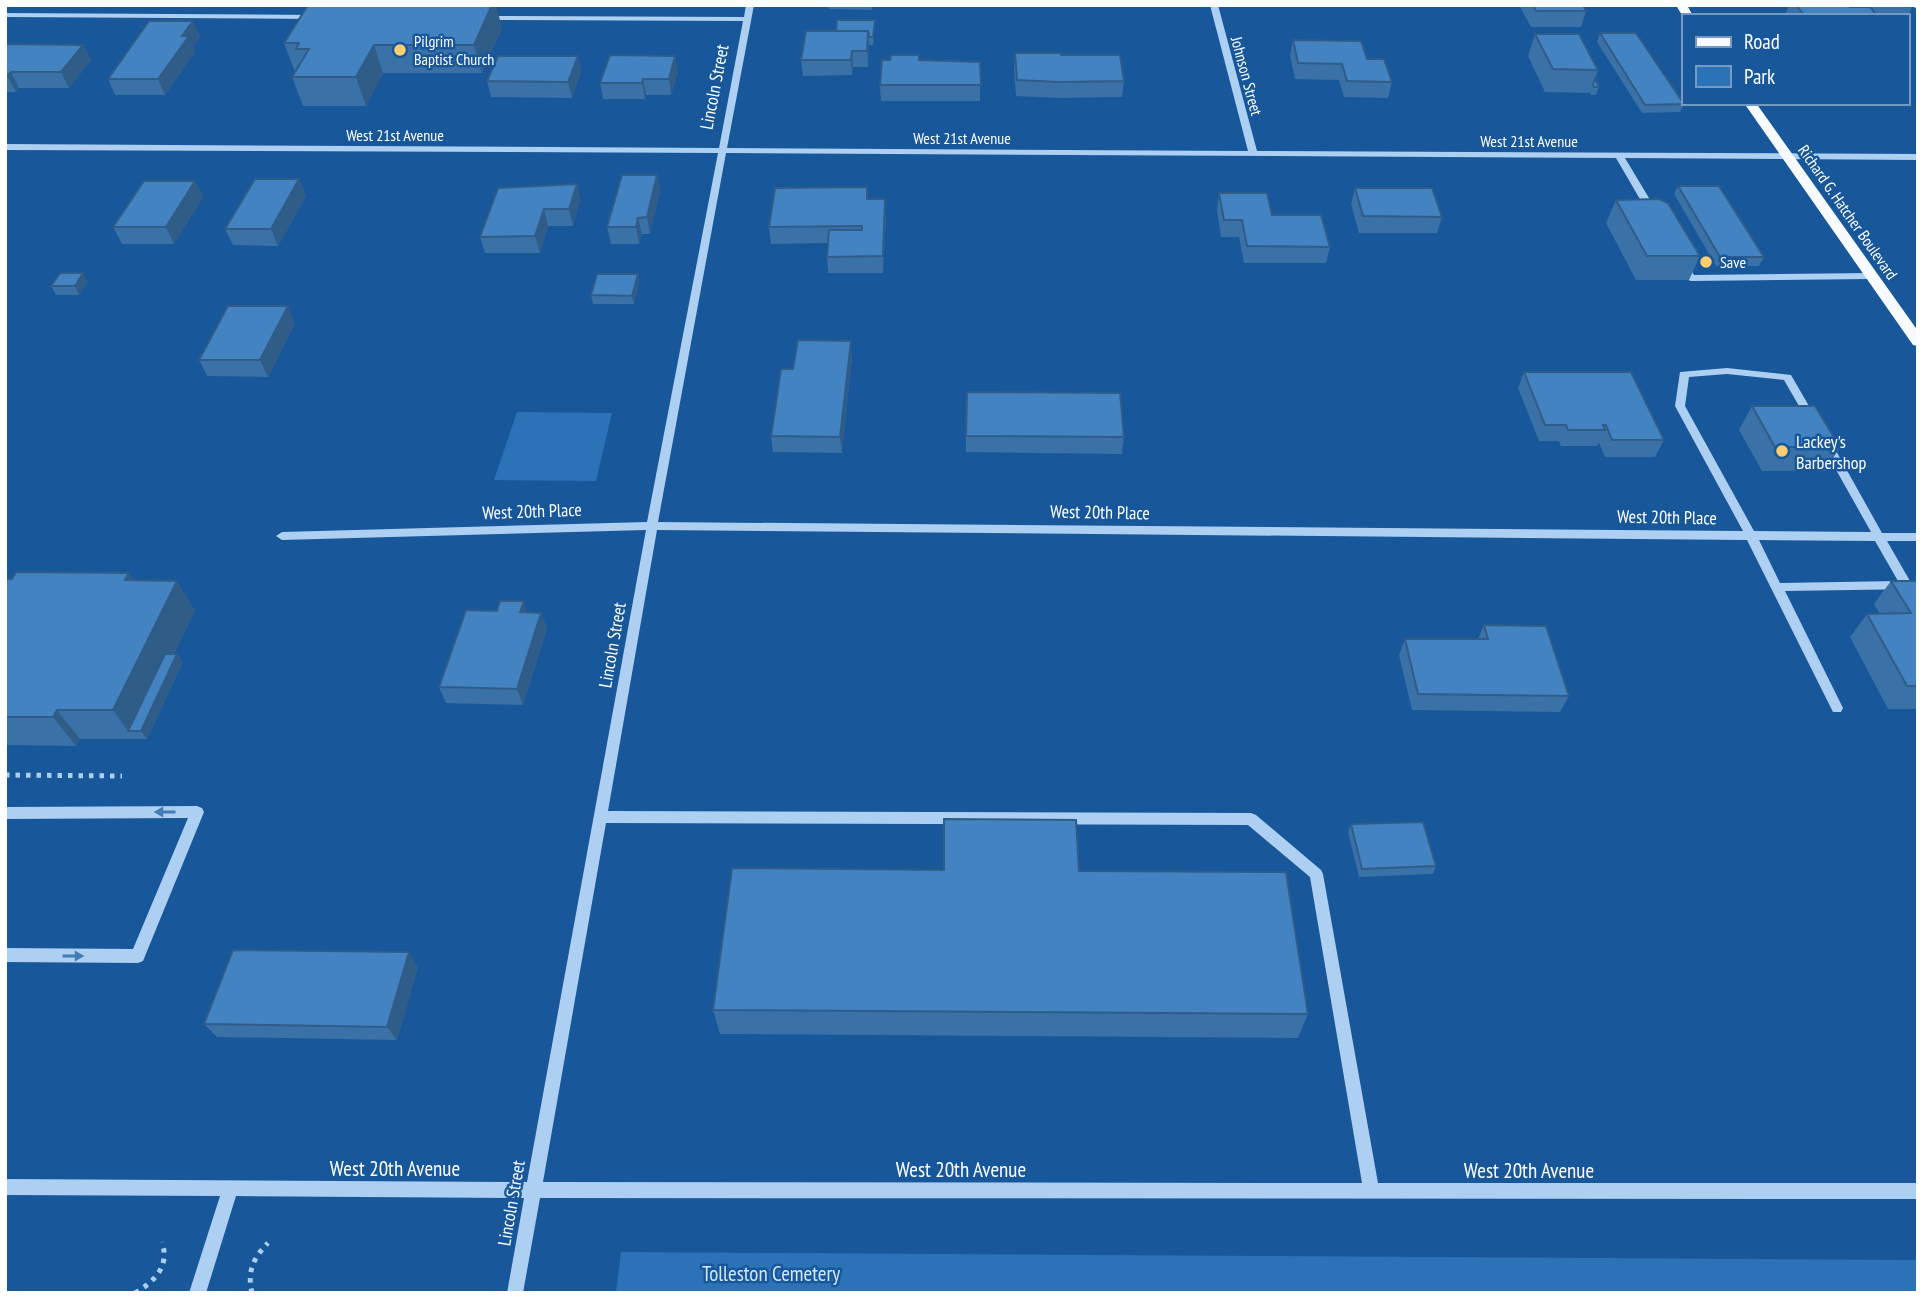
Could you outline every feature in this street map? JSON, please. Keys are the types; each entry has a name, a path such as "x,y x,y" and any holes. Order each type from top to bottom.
{"main road":[{"name":"Richard G. Hatcher Boulevard","path":"1751,105 1916,337"}],"street":[{"path":"43,15 51,5"},
{"name":"Lincoln Street","path":"515,1293 652,526 750,5"},
{"name":"Johnson Street","path":"1214,5 1253,154"},
{"path":"5,15 322,17"},
{"path":"473,18 748,19"},
{"name":"West 21st Avenue","path":"5,147 1918,156"},
{"path":"1619,156 1656,219"},
{"path":"1677,254 1691,278 1871,276"},
{"path":"1837,708 1751,536 1679,406 1684,374 1727,371 1787,377 1878,537 1912,585"},
{"name":"West 20th Place","path":"282,536 652,526 1918,537"},
{"path":"1776,587 1912,585"},
{"path":"5,813 197,812 138,956 5,955"},
{"path":"600,817 1251,819 1316,874 1371,1191"},
{"name":"West 20th Avenue","path":"5,1187 533,1191 1918,1191"},
{"path":"197,1293 231,1188"}],"path":[{"path":"5,775 122,776"},
{"path":"135,1293 155,1278 162,1268 166,1258 162,1242"},
{"path":"252,1293 249,1275 251,1264 268,1243"}],"green space":[{"path":"517,412 612,413 596,481 494,480"},
{"name":"Tolleston Cemetery","path":"621,1252 1918,1260 1918,1293 616,1293"}],"building":[{"path":"308,5 492,5 474,45 374,45 356,77 292,77 309,49 296,49 299,43 284,43"},
{"path":"1533,5 1583,5 1586,11 1536,11"},
{"path":"1796,5 1870,7 1875,14 1803,14"},
{"path":"837,20 875,20 873,37 869,37 868,31 836,31"},
{"path":"149,21 193,21 182,36 189,36 158,79 108,79"},
{"path":"806,31 868,31 867,51 852,51 851,60 801,60"},
{"path":"1600,33 1636,33 1682,101 1682,104 1645,105"},
{"path":"1535,34 1579,34 1598,70 1553,69"},
{"path":"1293,40 1361,41 1367,59 1384,59 1392,82 1347,81 1342,64 1298,63"},
{"path":"5,44 83,45 61,72 11,72 5,76"},
{"path":"1015,53 1120,55 1124,81 1017,80"},
{"path":"610,55 675,56 669,79 643,79 642,83 600,83"},
{"path":"891,55 919,55 919,60 980,62 981,85 880,85 882,60 890,60"},
{"path":"498,56 578,56 568,82 487,81"},
{"path":"622,175 657,175 647,217 638,218 636,227 607,227"},
{"path":"255,179 299,179 271,229 225,229"},
{"path":"144,181 195,181 166,227 113,227"},
{"path":"577,184 569,209 544,209 535,236 480,237 498,188"},
{"path":"1678,186 1719,186 1764,257 1720,257"},
{"path":"867,187 867,199 885,199 883,256 827,257 829,230 862,230 862,226 769,227 775,188"},
{"path":"1355,188 1432,188 1442,217 1363,216"},
{"path":"1219,193 1267,193 1272,215 1321,215 1330,247 1247,246 1242,220 1224,220"},
{"path":"1659,199 1668,203 1700,256 1647,256 1616,200"},
{"path":"60,273 83,273 75,286 51,286"},
{"path":"597,274 638,274 632,296 591,295"},
{"path":"228,306 288,306 260,360 199,360"},
{"path":"798,340 851,341 840,437 771,436 781,369 793,369"},
{"path":"1524,372 1631,372 1664,440 1612,440 1606,425 1603,425 1605,430 1568,430 1566,425 1545,425"},
{"path":"967,392 1120,393 1124,437 966,436"},
{"path":"1752,406 1815,406 1840,447 1775,447"},
{"path":"16,572 129,573 125,580 177,581 113,710 57,710 53,717 5,717 5,579 12,579"},
{"path":"1891,581 1918,581 1918,686 1907,686 1867,614 1911,613"},
{"path":"500,601 524,601 520,612 541,613 517,689 439,687 466,610 497,611"},
{"path":"1484,625 1546,626 1569,696 1418,694 1405,639 1488,639"},
{"path":"165,654 177,654 141,731 128,731"},
{"path":"944,819 1076,820 1079,871 1286,872 1308,1014 713,1010 732,868 944,870"},
{"path":"1423,822 1436,866 1362,869 1351,824"},
{"path":"233,950 409,952 387,1027 204,1024"}],"place":[{"name":"Pilgrim Baptist Church","path":"400,50"},
{"name":"Save","path":"1706,262"},
{"name":"Lackey's Barbershop","path":"1782,451"}]}
